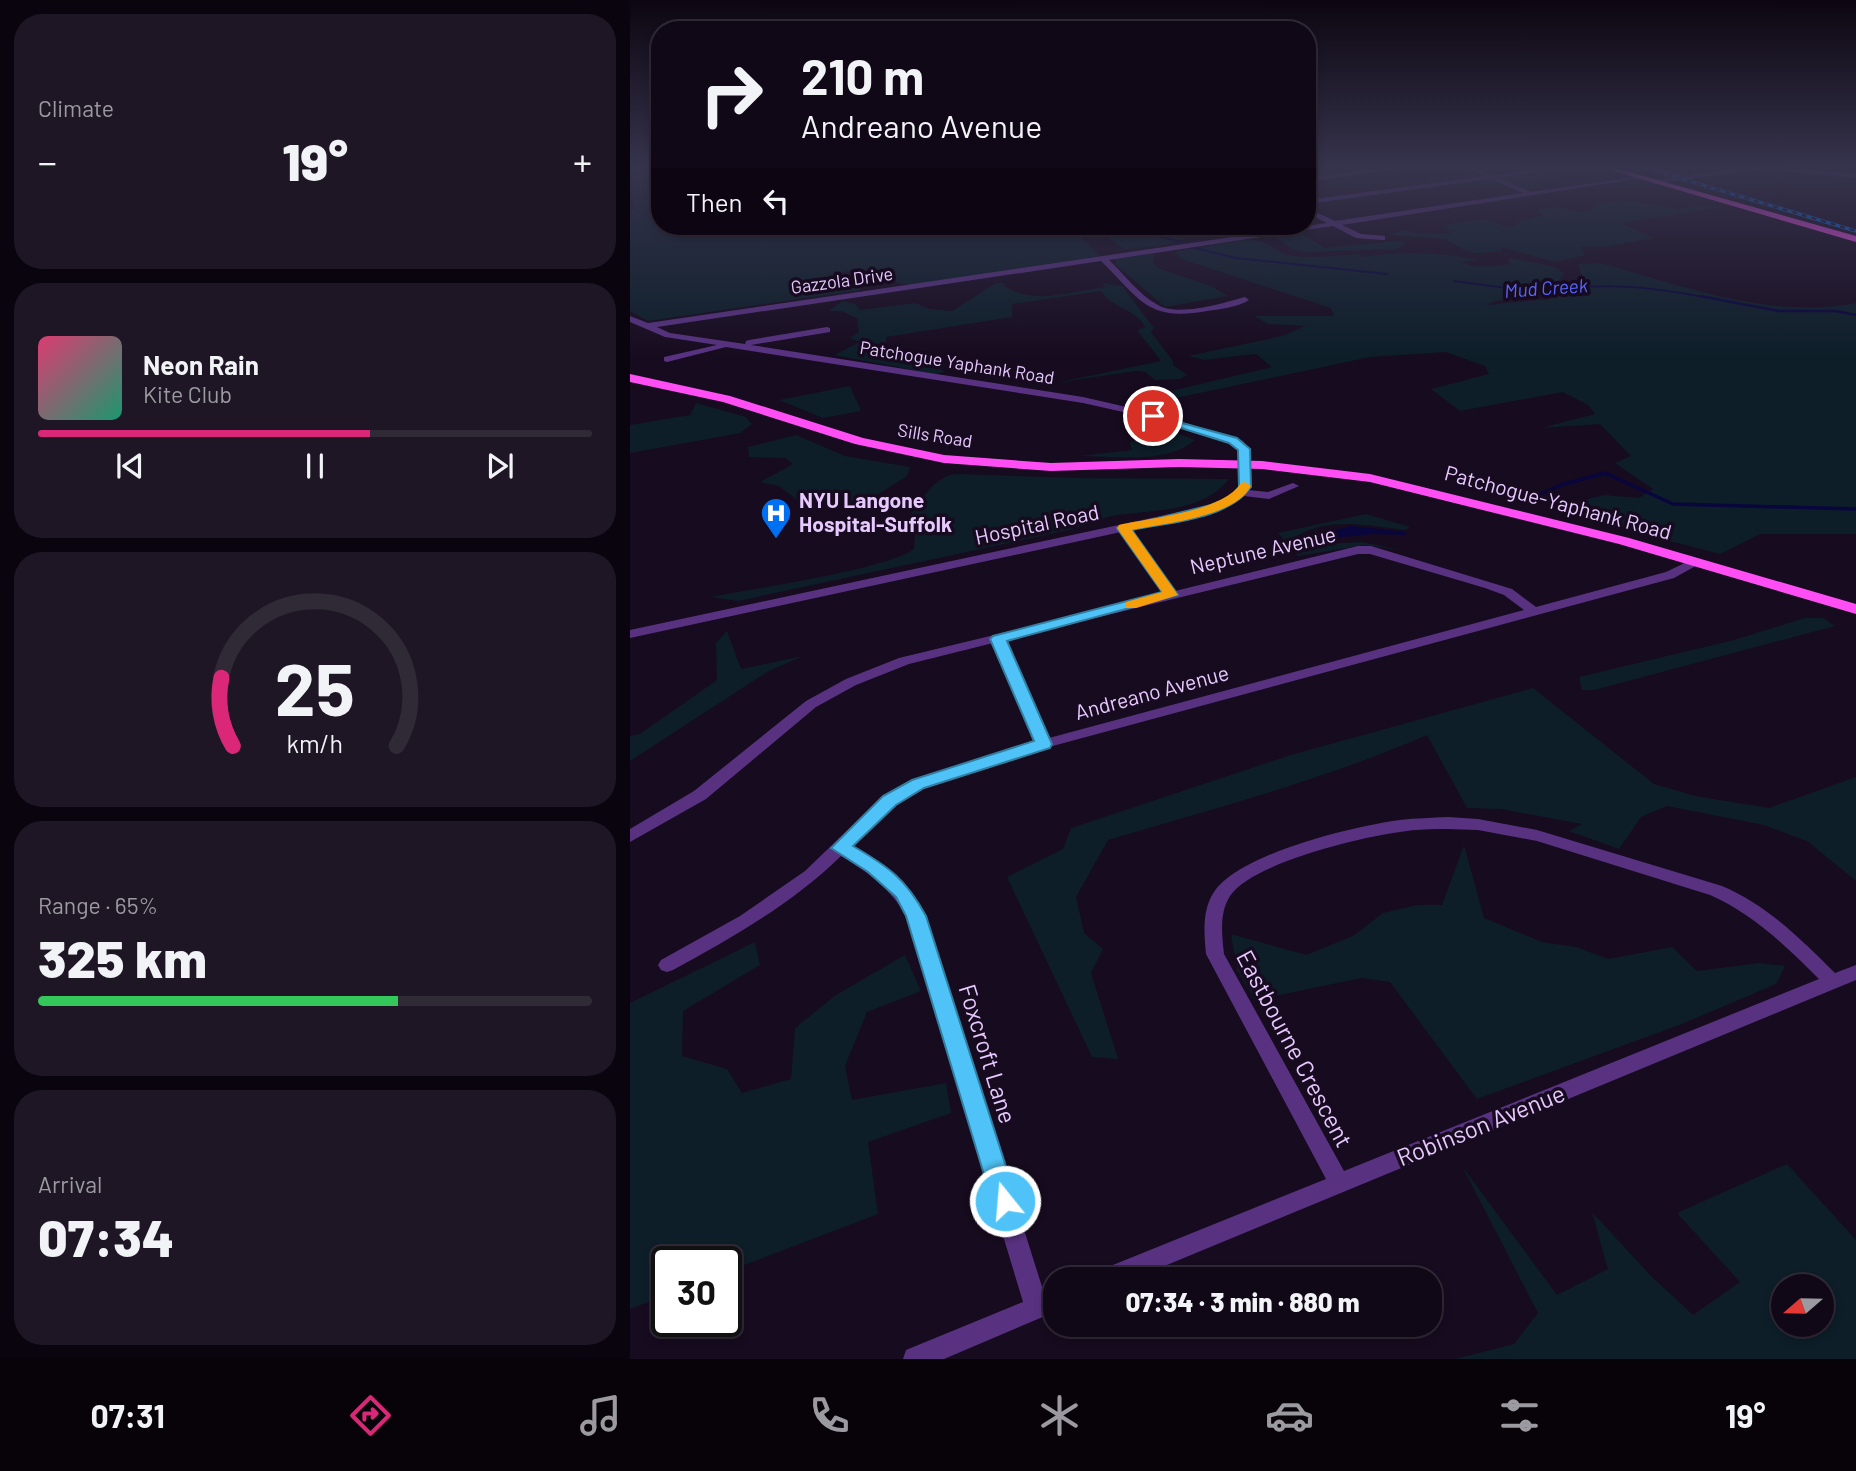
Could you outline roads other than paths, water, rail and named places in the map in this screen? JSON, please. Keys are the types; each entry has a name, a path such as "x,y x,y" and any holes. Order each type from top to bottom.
{"main road":[{"path":"1822,229 1856,239"},
{"name":"Sills Road","path":"630,378 735,402 860,441 951,460 1051,467 1244,464"},
{"name":"Patchogue-Yaphank Road","path":"1244,464 1308,469 1405,485 1697,562 1856,610"}],"street":[{"path":"1343,229 1359,236 1382,239"},
{"name":"Gazzola Drive","path":"630,328 1262,235"},
{"path":"1102,258 1152,306 1163,311 1208,308 1245,300"},
{"name":"Patchogue Yaphank Road","path":"630,319 668,335 1110,405 1233,440 1244,449 1244,464"},
{"path":"667,359 827,330"},
{"path":"1243,493 1244,464"},
{"name":"Hospital Road","path":"630,634 1223,506 1243,493 1269,496 1293,486"},
{"path":"1124,528 1171,595"},
{"name":"Neptune Avenue","path":"630,836 699,795 811,704 851,682 904,661 1359,550 1371,550 1489,585 1508,592 1534,612"},
{"name":"Andreano Avenue","path":"667,965 746,920 811,875 889,800 918,784 1044,744 1670,575 1697,562"},
{"path":"998,639 1044,744"},
{"name":"Eastbourne Crescent","path":"1339,1183 1214,954 1210,925 1214,907 1221,893 1254,866 1336,840 1397,826 1422,823 1519,830 1583,846 1737,901 1799,947 1833,982"},
{"name":"Foxcroft Lane","path":"841,848 874,867 903,892 916,916 1043,1295"},
{"name":"Robinson Avenue","path":"1136,1267 1856,972"},
{"path":"915,1359 1043,1305"}],"waterway":[{"name":"Mud Creek","path":"1154,235 1182,242"},
{"name":"Mud Creek","path":"1195,248 1236,258 1387,274"},
{"name":"Mud Creek","path":"1454,281 1529,291"},
{"name":"Mud Creek","path":"1540,291 1625,287 1709,298"},
{"name":"Mud Creek","path":"1700,296 1779,311 1836,311 1856,315"},
{"path":"1525,501 1561,485 1605,473 1673,504 1856,509"}],"railway":[{"path":"1851,229 1856,231"}],"place":[{"name":"NYU Langone Hospital-Suffolk","path":"776,540"}]}
